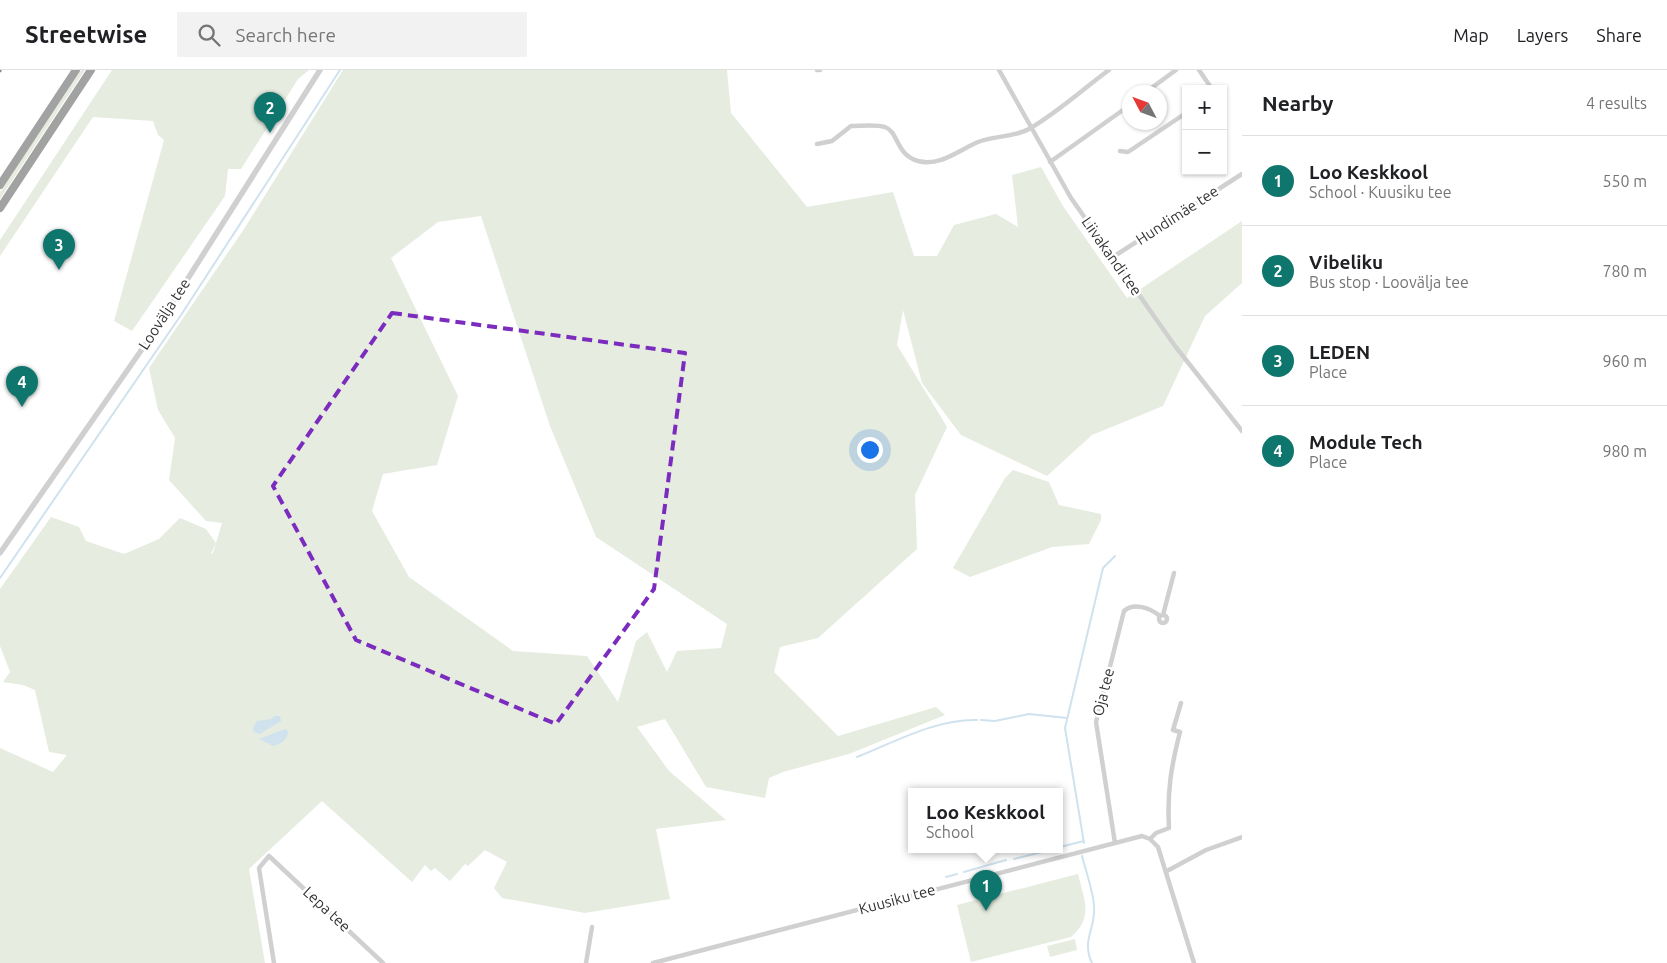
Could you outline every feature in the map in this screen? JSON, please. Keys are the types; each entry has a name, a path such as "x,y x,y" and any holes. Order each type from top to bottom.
{"highway":[{"path":"0,185 76,70"},
{"path":"0,208 92,70"}],"street":[{"name":"Loovälja tee","path":"0,553 154,332 320,70"},
{"name":"Liivakandi tee","path":"999,70 1071,198 1176,346 1242,432"},
{"path":"817,144 832,141 851,126 882,126 891,132 901,150 908,157 929,163 938,162 979,142 992,138 1003,138 1030,128 1109,70"},
{"path":"1156,85 1176,70"},
{"path":"1199,70 1209,85"},
{"path":"1050,162 1122,111"},
{"path":"1120,151 1128,152 1182,115"},
{"name":"Hundimäe tee","path":"1113,257 1242,174"},
{"name":"Oja tee","path":"1115,843 1096,722 1124,611 1130,607 1140,607 1154,611 1162,616 1174,573"},
{"path":"1181,703 1173,730 1180,732 1170,772 1167,796 1169,828 1156,833 1150,839 1158,847 1168,871 1174,903 1194,963"},
{"name":"Kuusiku tee","path":"653,963 1142,836 1150,839"},
{"path":"1168,871 1206,850 1242,837"},
{"name":"Lepa tee","path":"274,963 259,868 269,856 383,963"},
{"path":"586,963 592,927"}],"highlighted area":[{"path":"392,313 685,353 654,589 556,724 356,640 273,486"}],"shaded area":[{"path":"81,70 85,70 0,199 0,192"},
{"path":"112,70 309,70 298,79 241,169 228,169 225,196 132,331 114,321 164,140 158,135 153,121 93,117 0,256 0,240"},
{"path":"343,70 727,70 731,113 807,207 893,192 914,256 937,256 954,225 996,214 1018,227 1012,175 1041,167 1063,206 1127,298 1242,221 1242,283 1205,316 1163,406 1092,435 1047,476 961,435 922,383 903,310 897,345 947,427 915,495 917,549 818,638 780,647 774,672 838,736 936,707 945,715 849,754 783,772 769,778 765,798 706,787 665,719 637,727 669,771 726,820 656,829 670,899 585,913 502,898 494,888 507,862 485,850 468,866 465,864 450,881 435,868 431,871 425,865 412,882 322,801 249,869 265,963 0,963 0,748 53,772 67,755 49,752 35,690 23,685 3,682 10,672 0,646 0,589 51,517 79,527 86,541 124,554 159,539 180,518 206,529 216,543 222,523 206,521 169,480 175,438 158,410 149,368 244,229","holes":["481,216 550,426 596,537 727,624 721,648 677,651 667,672 647,632 636,641 618,702 587,656 513,651 409,577 372,511 383,474 437,465 458,396 391,258 438,222"]},
{"path":"1013,470 1049,482 1059,505 1101,514 1101,520 1089,544 1052,547 970,577 953,568 1005,478"},
{"path":"1078,874 1084,900 1085,915 1078,930 1071,937 971,962 957,905"},
{"path":"1075,939 1077,950 1050,957 1047,946"}],"water":[{"path":"274,716 280,716 281,721 260,734 254,732 253,728 257,721 272,719"},
{"path":"285,729 288,731 284,741 276,745 273,746 259,739"}],"waterway":[{"path":"0,578 181,315 340,70"},
{"path":"1084,843 1065,728 1103,568 1115,556"},
{"path":"981,720 995,721 1029,714 1067,718"},
{"path":"857,757 931,727 946,723 977,720"},
{"path":"1063,846 1084,841"},
{"path":"1014,859 1038,853"},
{"path":"1082,856 1091,887 1094,906 1093,921 1088,941 1089,955 1092,963"},
{"path":"964,872 1006,860"},
{"path":"946,877 957,874"}],"place":[{"name":"Vibeliku","path":"270,133"},
{"name":"LEDEN","path":"59,270"},
{"name":"Module Tech","path":"22,407"},
{"name":"Loo Keskkool","path":"986,911"}]}
